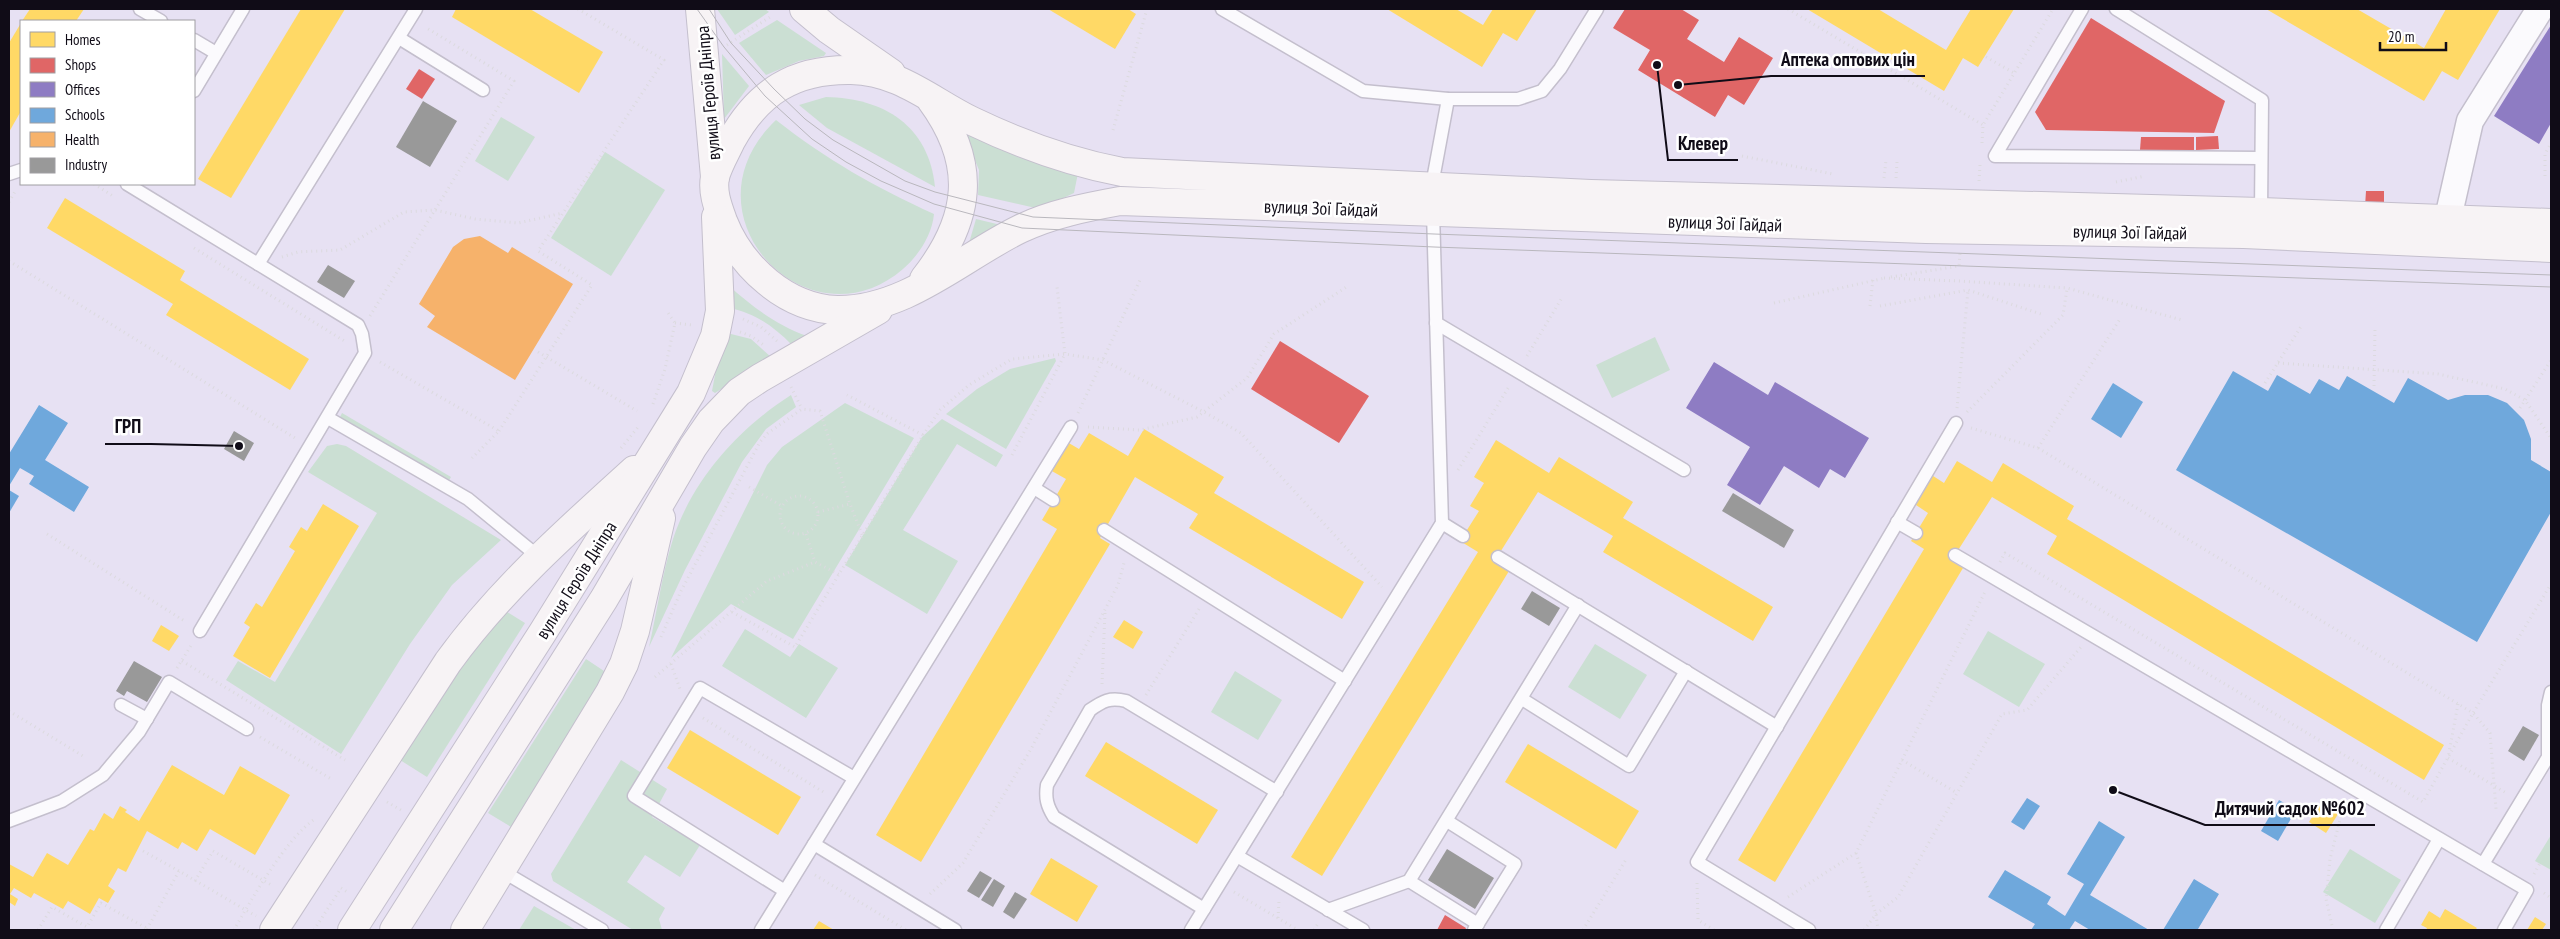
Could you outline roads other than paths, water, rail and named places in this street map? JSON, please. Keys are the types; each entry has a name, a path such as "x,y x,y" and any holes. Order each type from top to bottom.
{"main road":[{"name":"вулиця Героїв Дніпра","path":"352,930 660,447 728,323 720,311 716,190 700,9"},
{"path":"804,9 866,56 918,90 943,117 953,138 962,172 962,207 960,219 941,257 908,293 859,309 835,310 815,306 791,297 768,283 744,259 729,235 716,190 740,125 759,102 774,89 801,76 826,71 852,70 872,72 918,90"},
{"name":"вулиця Зої Гайдай","path":"918,90 970,120 1015,141 1088,165 1122,172 1432,185 1591,194 2261,212 2551,223"},
{"name":"вулиця Зої Гайдай","path":"908,293 1022,228 1077,209 1120,201 1916,228 2244,234 2551,248"},
{"name":"вулиця Героїв Дніпра","path":"394,930 604,599 670,486 711,422 739,392 780,354 908,293"},
{"path":"266,924 471,630 540,558 660,447"},
{"name":"вулиця Героїв Дніпра","path":"465,930 610,692 624,664 636,631 670,486"}],"street":[{"path":"2448,218 2470,121 2540,9"}],"lane":[{"path":"140,9 159,20"},
{"path":"195,89 243,9"},
{"path":"258,264 416,9"},
{"path":"1222,9 1363,91 1448,99 1518,99 1542,91 1560,69 1597,9"},
{"path":"2082,9 1995,156 2260,158"},
{"path":"2116,9 2262,100 2261,212"},
{"path":"398,38 483,90"},
{"path":"195,41 216,53"},
{"path":"1432,185 1448,99"},
{"path":"133,185 358,326 362,334 365,354 200,631"},
{"path":"1191,930 1442,523 1433,212"},
{"path":"1436,323 1684,470"},
{"path":"328,418 468,499 540,558"},
{"path":"1809,930 1696,862 1956,423"},
{"path":"761,930 1071,426"},
{"path":"1034,488 1054,500"},
{"path":"1897,522 1916,534"},
{"path":"1442,523 1463,536"},
{"path":"1104,530 1345,681"},
{"path":"1956,555 2527,890 2504,930"},
{"path":"1498,557 1777,726"},
{"path":"1328,910 1409,881 1578,605"},
{"path":"1522,698 1629,766 1686,671"},
{"path":"9,822 62,801 103,775 139,732 169,682 247,729"},
{"path":"785,891 634,796 687,708 700,688 854,778"},
{"path":"2483,864 2550,758 2548,705 2551,692"},
{"path":"1204,909 1054,817 1049,809 1046,797 1047,785 1090,710 1101,702 1113,698 1126,701 1277,792"},
{"path":"121,704 147,719"},
{"path":"1409,881 1476,927 1515,864 1447,821"},
{"path":"2386,930 2439,839"},
{"path":"814,844 955,930"},
{"path":"1237,856 1363,930"},
{"path":"502,871 602,930"}],"tram line":[{"path":"697,9 724,47 765,96 812,139 846,162 881,181 934,204 1022,228 1434,247 2551,287"},
{"path":"709,9 731,43 774,89 805,119 833,140 905,181 935,192 1033,217 1434,234 2551,275"}],"place":[{"name":"Клевер","path":"1657,65"},
{"name":"Аптека оптових цін","path":"1678,85"},
{"name":"ГРП","path":"239,446"},
{"name":"Дитячий садок №602","path":"2113,790"}]}
